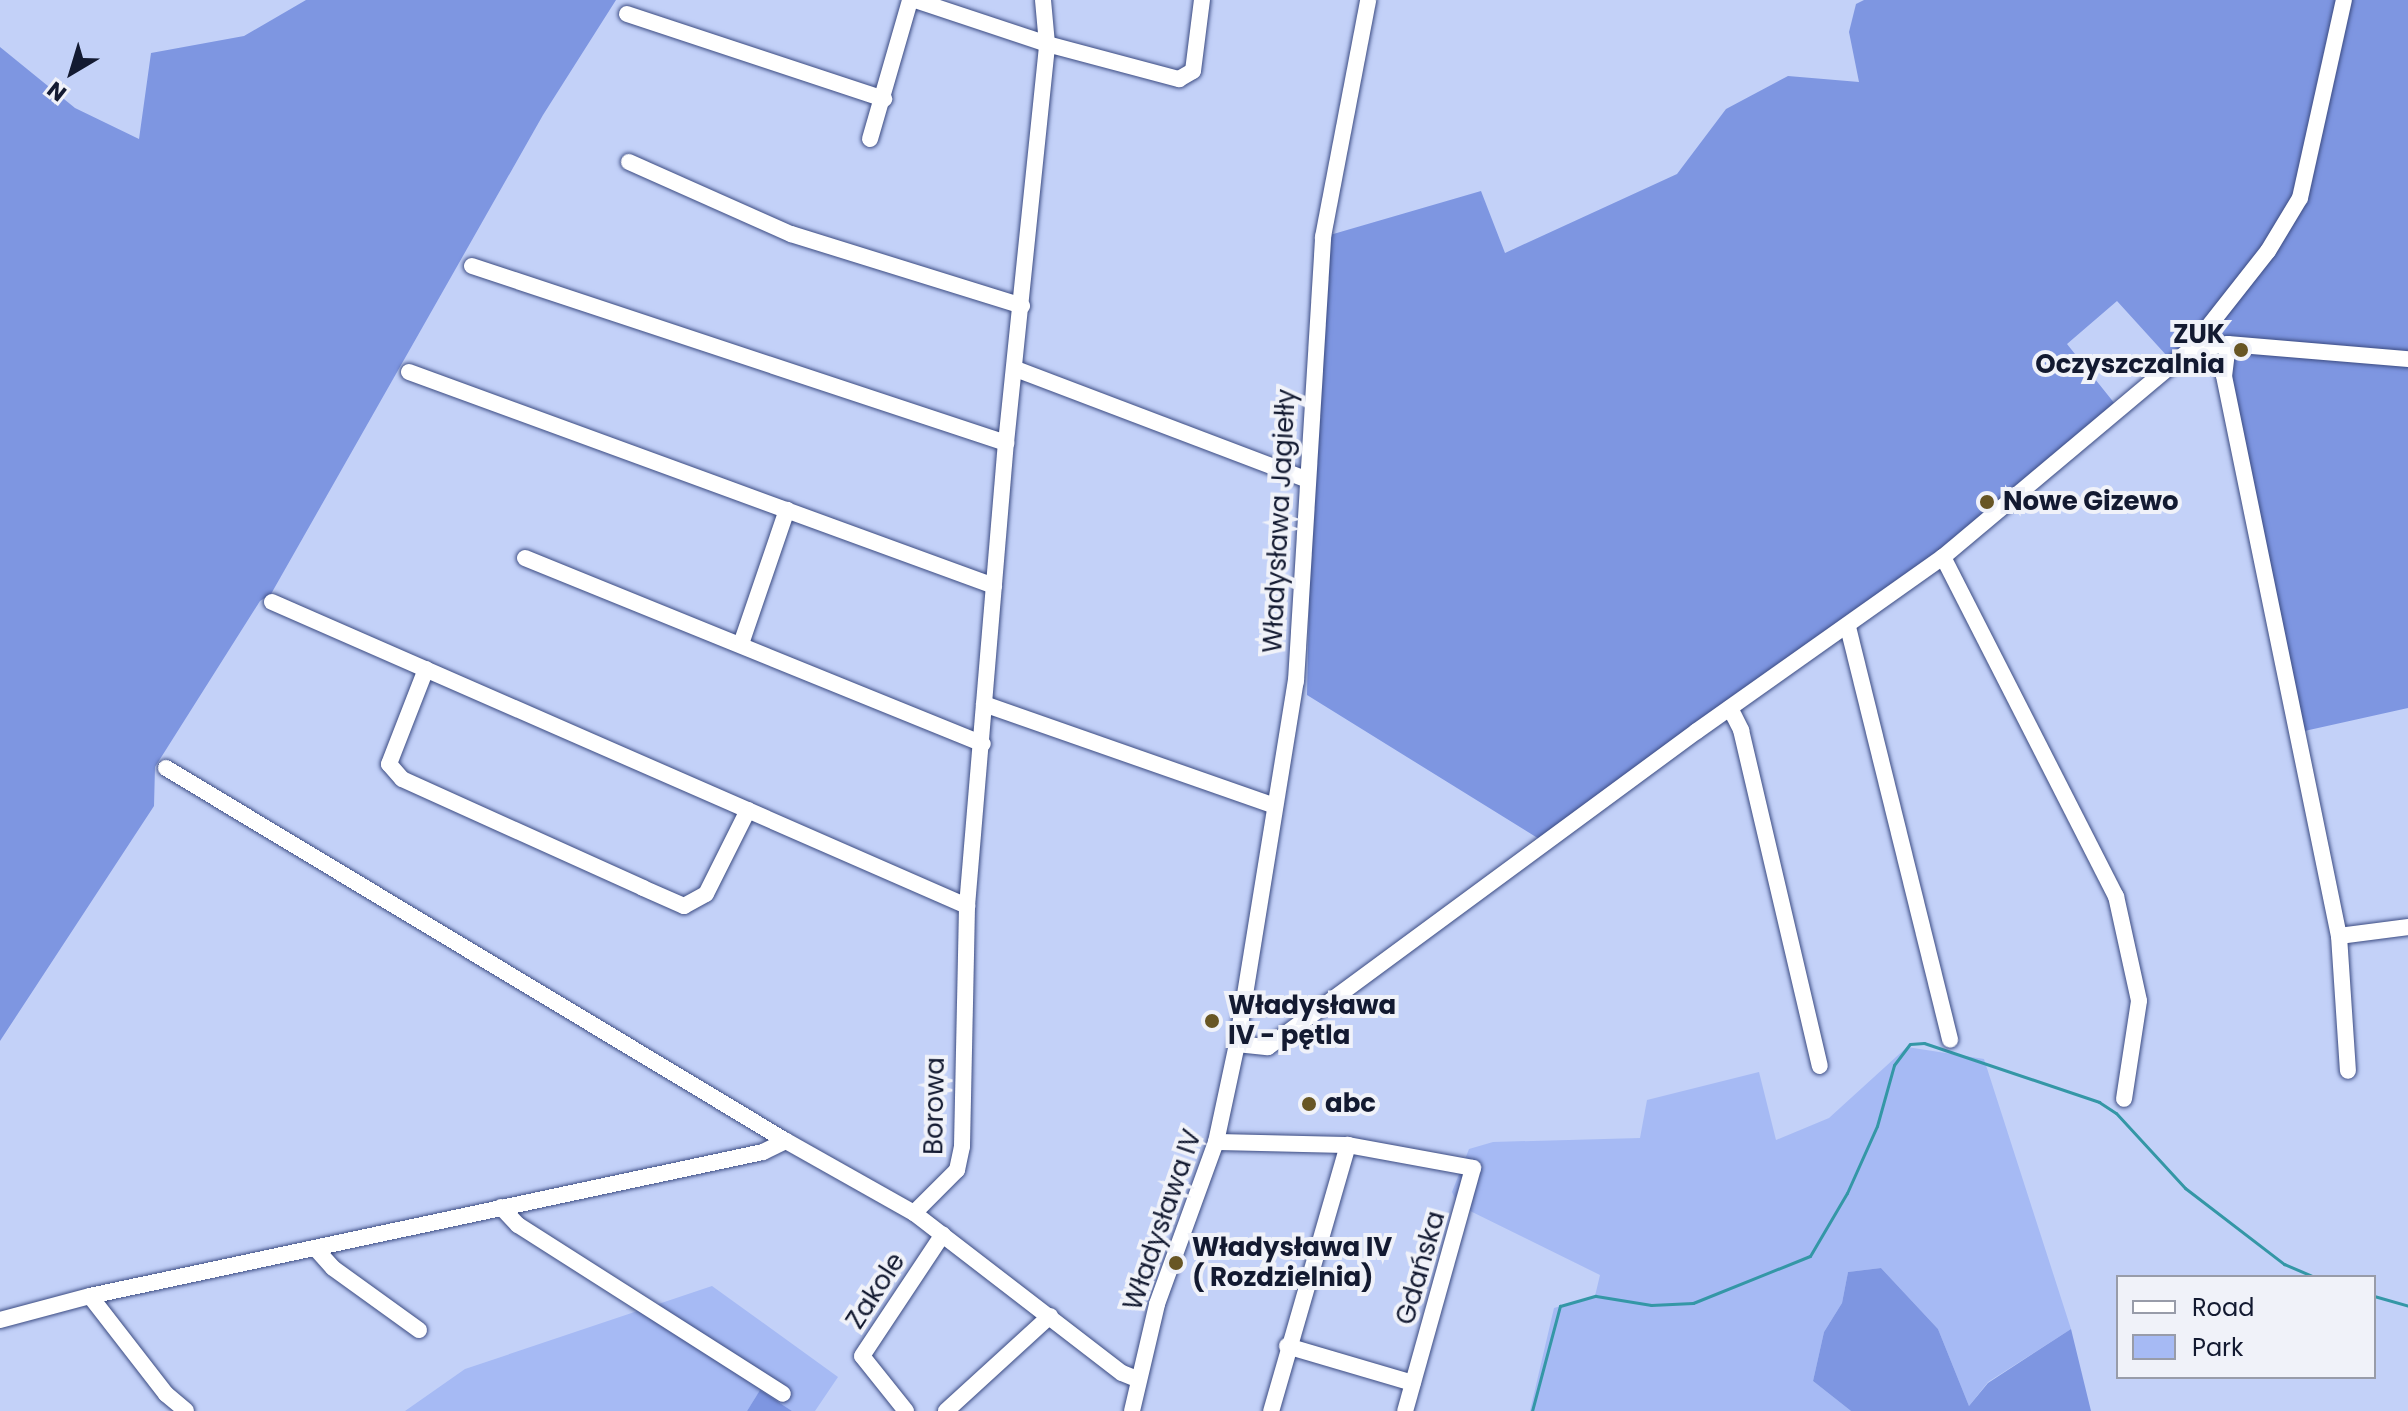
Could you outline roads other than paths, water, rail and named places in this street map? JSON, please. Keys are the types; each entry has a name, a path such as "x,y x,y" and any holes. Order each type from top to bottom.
{"street":[{"path":"870,139 912,0 1047,44 1179,79 1193,71 1202,0"},
{"name":"Borowa","path":"914,1213 957,1170 962,1146 967,906 1006,443 1047,44 1043,0"},
{"name":"Władysława Jagiełły","path":"1237,1044 1296,681 1323,237 1368,0"},
{"path":"1237,1044 1268,1047 1544,842 1848,627 1943,557 2190,350 2268,251 2300,198 2344,0"},
{"path":"627,14 884,99"},
{"path":"629,162 791,234 1022,306"},
{"path":"472,266 1006,443"},
{"path":"2190,350 2228,344 2408,359"},
{"path":"2228,344 2224,376 2339,936 2348,1071"},
{"path":"1016,369 1306,479"},
{"path":"409,372 994,586"},
{"path":"741,644 787,510"},
{"path":"1943,557 2116,896 2139,1001 2124,1099"},
{"path":"525,558 983,744"},
{"path":"272,602 967,906"},
{"path":"1848,627 1950,1040"},
{"path":"426,669 389,764 402,779 684,906 706,894 748,810"},
{"path":"984,704 1275,806"},
{"path":"1730,708 1741,730 1820,1066"},
{"path":"166,768 786,1141 914,1213 1122,1373 1137,1379"},
{"path":"2339,936 2408,927"},
{"name":"Władysława IV","path":"1132,1411 1137,1379 1157,1304 1216,1142 1237,1044"},
{"path":"0,1320 90,1296 763,1152 786,1141"},
{"path":"1216,1142 1348,1145 1287,1346 1271,1411"},
{"name":"Gdańska","path":"1348,1145 1473,1168 1405,1411"},
{"path":"501,1207 518,1225 783,1394"},
{"name":"Zakole","path":"906,1411 862,1356 943,1234"},
{"path":"316,1249 333,1268 419,1330"},
{"path":"90,1296 166,1394 186,1411"},
{"path":"946,1411 1050,1316"},
{"path":"1287,1346 1413,1383"}],"waterway":[{"path":"1532,1411 1560,1306 1596,1296 1651,1305 1693,1303 1810,1256 1847,1193 1877,1126 1894,1065 1910,1044 1924,1043 2099,1102 2116,1113 2185,1188 2284,1264 2310,1275"},
{"path":"2376,1297 2408,1306"}],"place":[{"name":"ZUK Oczyszczalnia","path":"2241,350"},
{"name":"Nowe Gizewo","path":"1987,502"},
{"name":"Władysława IV - pętla","path":"1212,1021"},
{"name":"abc","path":"1309,1104"},
{"name":"Władysława IV ( Rozdzielnia)","path":"1176,1263"}]}
